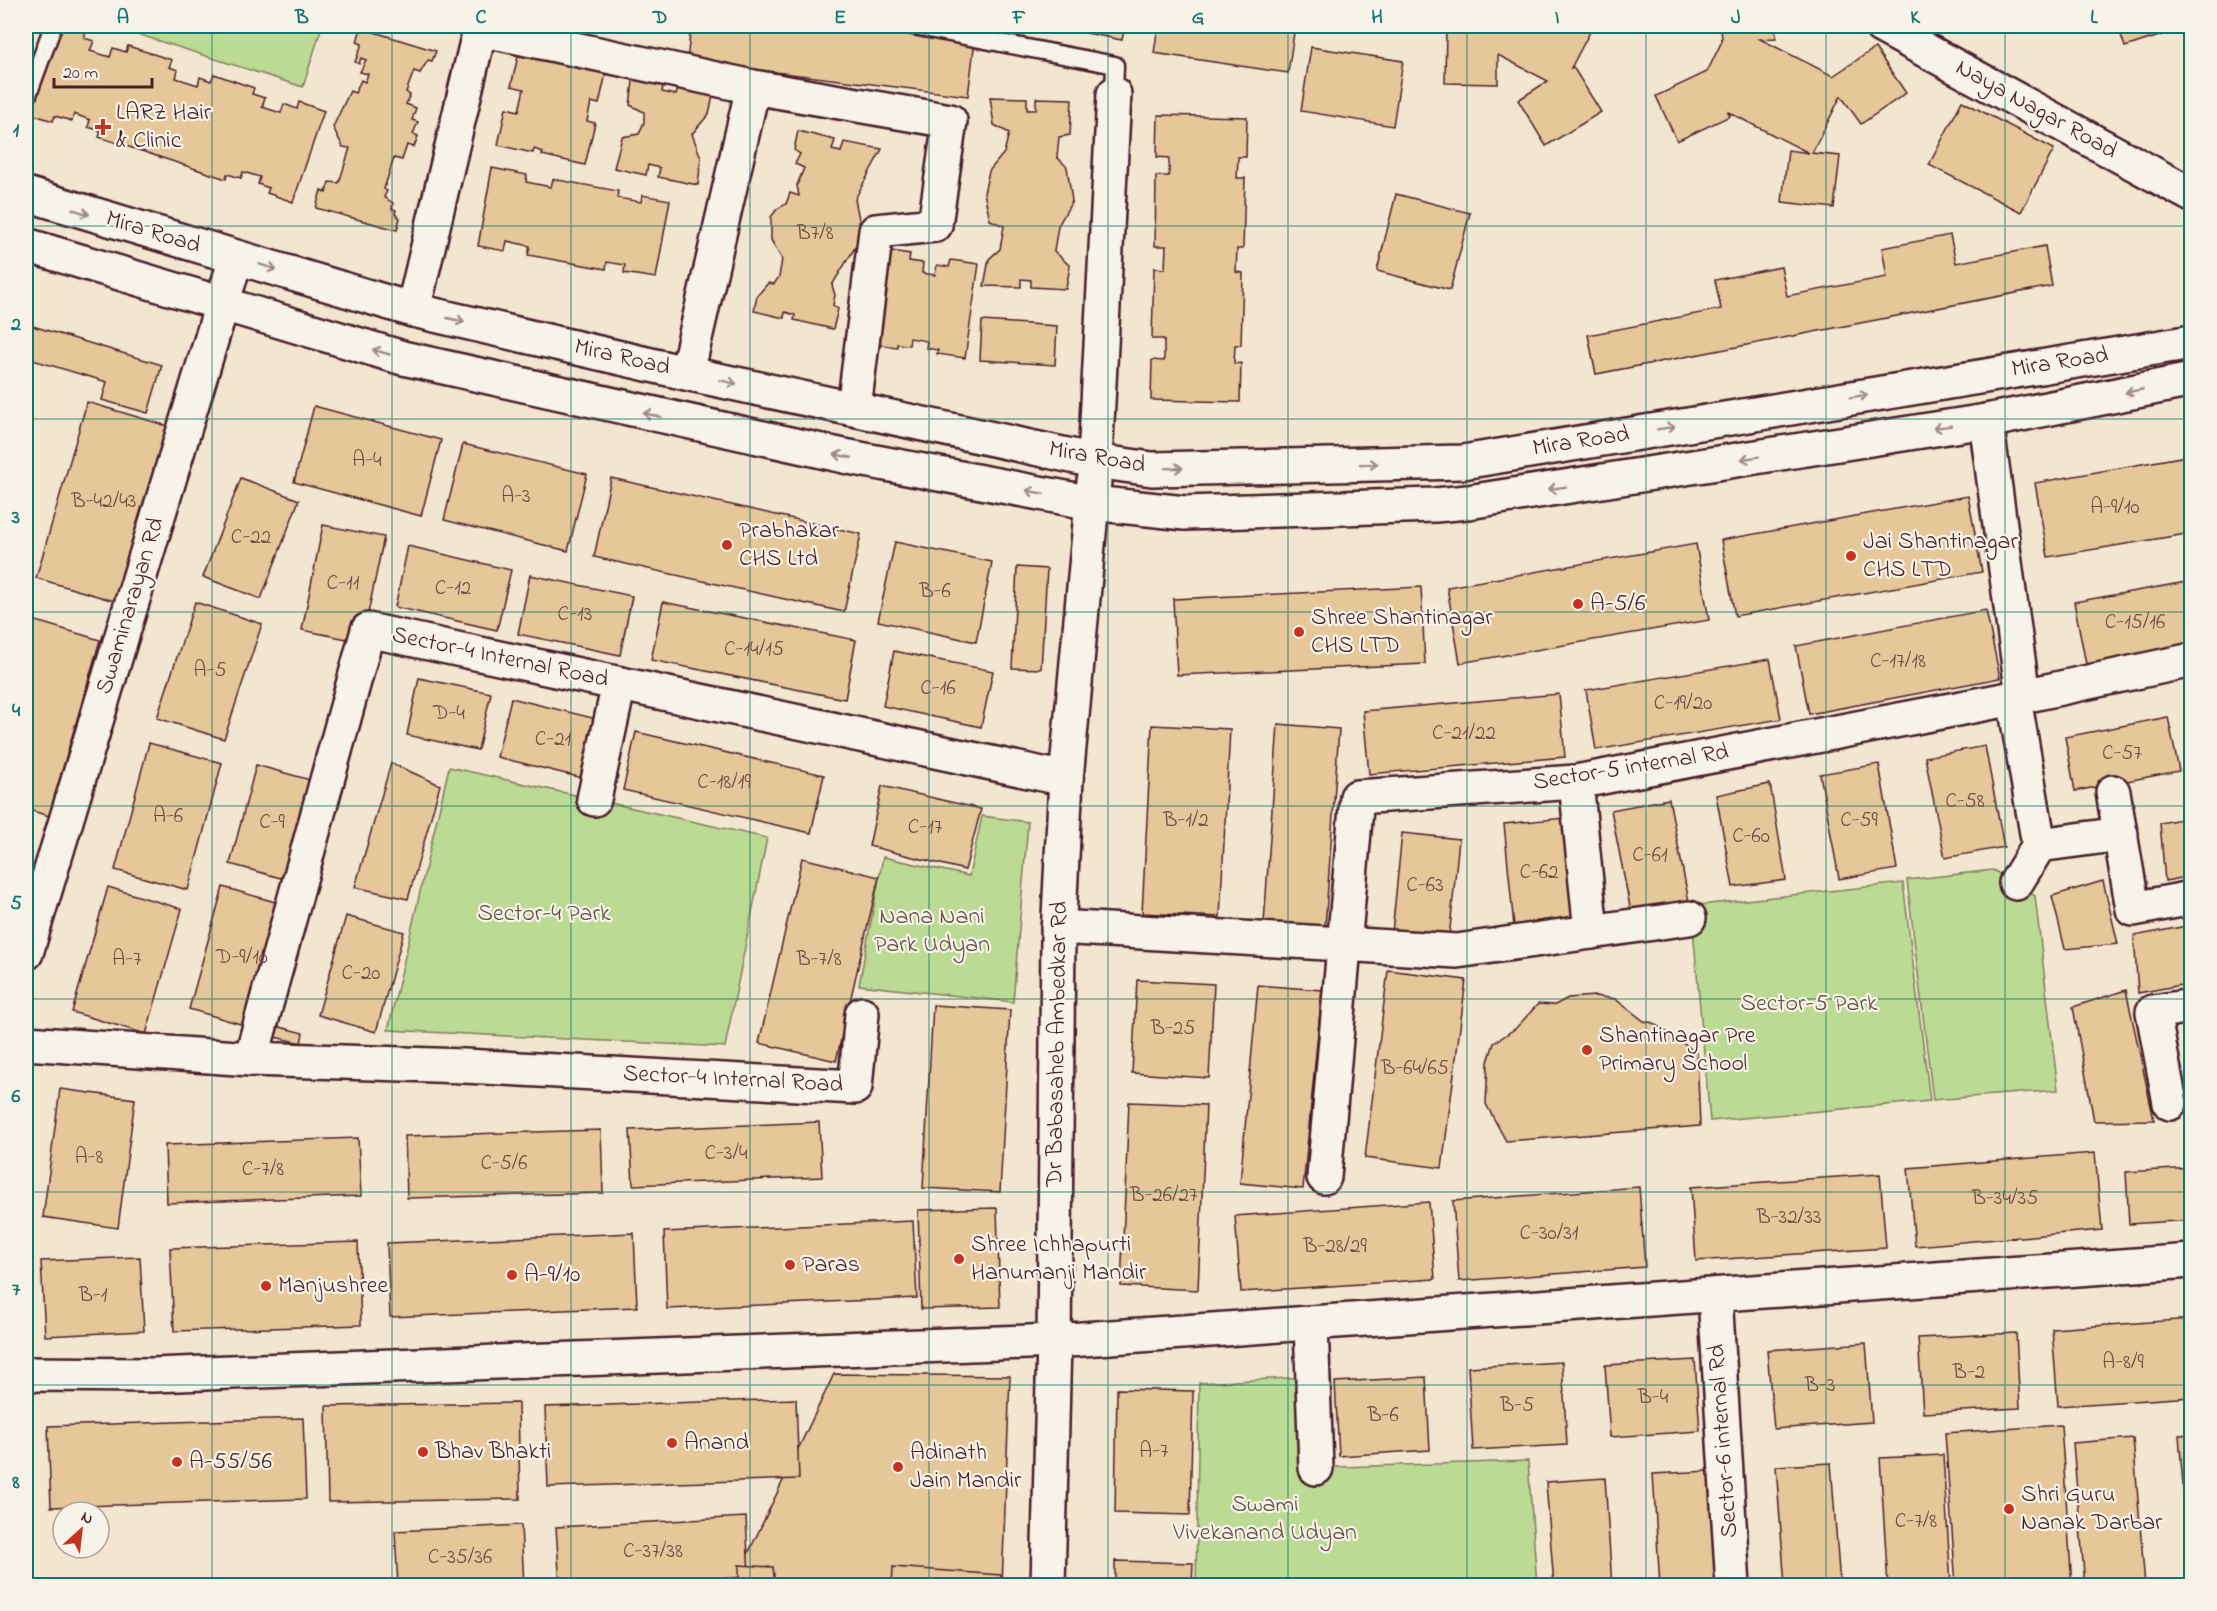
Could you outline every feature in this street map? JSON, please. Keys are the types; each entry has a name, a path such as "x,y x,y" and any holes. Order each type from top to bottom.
{"street":[{"name":"Naya Nagar Road","path":"1881,26 2192,195"},
{"path":"413,310 480,29 753,87 950,121 935,225 876,231 854,408"},
{"path":"687,373 753,87"},
{"name":"Dr Babasaheb Ambedkar Rd","path":"1048,1586 1054,1341 1058,927 1066,779 1095,461 1114,94"},
{"name":"Mira Road","path":"26,194 413,310 687,373 1095,461 1152,469 1463,462 2192,342"},
{"name":"Mira Road","path":"26,245 222,306 460,372 844,456 1092,503 1185,513 1436,506 1986,421 2192,380"},
{"name":"Swaminarayan Rd","path":"26,953 236,258"},
{"path":"1986,421 2039,845 2016,883"},
{"name":"Sector-4 Internal Road","path":"251,1059 368,630 1066,779"},
{"name":"Sector-5 internal Rd","path":"1324,1177 1357,797 1576,782 2019,697 2192,660"},
{"path":"594,799 620,684"},
{"path":"1576,782 1592,932"},
{"path":"2114,792 2133,909 2192,898"},
{"path":"2039,845 2121,834"},
{"path":"1058,927 1457,951 1689,918"},
{"path":"2170,1103 2153,1012 2192,1006"},
{"name":"Sector-4 Internal Road","path":"26,1043 251,1059 465,1053 855,1087 862,1014"},
{"path":"26,1374 153,1375 1054,1341 2192,1261"},
{"name":"Sector-6 internal Rd","path":"1715,1296 1732,1586"},
{"path":"1311,1323 1316,1468"}],"lane":[{"path":"26,100 53,26"},
{"path":"913,26 1115,65 1114,94"}],"green space":[{"path":"136,26 322,26 303,87 134,33"},
{"name":"Sector-4 Park","path":"449,767 767,838 725,1047 388,1030"},
{"name":"Nana Nani Park Udyan","path":"982,816 1028,822 1013,1002 859,985 883,857 969,876"},
{"path":"1993,870 2035,896 2058,1090 1933,1100 1907,880"},
{"name":"Sector-5 Park","path":"1903,883 1930,1101 1710,1121 1691,906"},
{"name":"Swami Vivekanand Udyan","path":"1306,1377 1309,1468 1528,1461 1537,1585 1196,1586 1199,1383"}],"building":[{"path":"57,26 68,26 86,31 84,38 94,41 90,51 110,57 113,48 126,52 128,46 172,60 169,67 178,70 176,78 198,85 200,77 211,81 214,74 254,88 252,94 265,98 262,107 281,113 284,104 297,109 299,102 324,111 293,202 267,193 269,188 258,184 260,177 243,172 241,178 227,174 226,179 99,137 101,131 88,127 90,120 74,114 72,121 55,116 53,121 28,113"},
{"path":"691,26 857,26 975,40 968,96 687,61"},
{"path":"1072,26 1125,26 1122,40 1071,30"},
{"path":"1158,26 1295,26 1288,73 1154,53"},
{"path":"1502,26 1593,26 1571,68 1573,67 1601,112 1546,146 1518,100 1548,81 1498,55 1498,84 1445,83 1446,27 1498,27 1498,34"},
{"path":"1721,26 1775,26 1776,38 1760,39 1833,76 1875,48 1906,93 1861,124 1841,96 1812,153 1840,156 1834,208 1782,202 1788,150 1809,153 1728,112 1730,116 1677,141 1656,96 1707,72 1722,41"},
{"path":"2118,26 2190,26 2125,47"},
{"path":"361,28 436,51 432,61 428,60 420,73 414,71 406,92 410,95 406,104 416,108 412,120 418,122 413,134 418,136 414,147 407,145 402,160 394,158 384,189 387,191 384,197 393,203 392,209 396,210 395,214 400,218 397,230 316,208 321,190 326,193 329,182 339,183 350,148 343,147 333,127 350,91 355,93 361,80 365,82 368,74 360,72 366,60 361,58 359,64 355,62 362,44 357,42"},
{"path":"1311,47 1403,61 1393,126 1301,111"},
{"path":"520,48 607,69 599,104 591,102 587,121 595,123 585,165 542,155 543,152 534,149 533,153 498,145 506,108 519,111 524,89 511,86"},
{"path":"634,74 664,80 662,92 676,95 679,84 714,91 709,114 692,134 701,158 698,185 658,177 660,168 648,165 646,175 614,168 622,137 639,134 644,122 644,112 630,105"},
{"path":"990,97 1027,98 1027,110 1036,110 1036,98 1072,99 1070,135 1059,137 1057,157 1067,167 1072,201 1058,226 1054,251 1070,266 1066,289 1031,287 1031,280 1021,279 1021,287 984,286 989,259 1000,249 1004,226 990,220 984,193 989,171 1004,153 1009,133 994,125"},
{"path":"1962,101 2054,149 2021,212 1929,165"},
{"path":"1158,115 1247,117 1246,157 1238,157 1237,178 1245,178 1243,249 1237,249 1236,272 1243,273 1241,345 1235,345 1234,364 1241,363 1240,402 1151,400 1152,360 1164,361 1164,339 1152,339 1154,268 1165,269 1166,246 1155,246 1156,176 1169,176 1169,158 1157,157"},
{"path":"798,131 835,140 832,150 841,152 844,142 882,149 855,199 859,219 859,241 832,285 835,295 833,305 838,309 833,329 794,320 795,315 785,312 784,318 754,311 757,296 768,283 774,284 779,277 782,259 771,240 771,217 777,209 786,204 790,193 799,196 797,185 804,168 795,164 800,154 794,150"},
{"path":"492,168 527,175 526,182 551,187 553,179 618,191 617,198 641,202 642,195 670,200 656,278 624,273 625,265 607,262 606,269 528,255 530,246 507,241 505,251 478,246"},
{"path":"1396,194 1470,213 1450,290 1377,271"},
{"path":"1950,235 1956,263 2045,246 2052,286 1596,374 1588,335 1721,309 1715,280 1781,267 1787,296 1887,277 1882,248"},
{"path":"878,249 910,254 909,261 923,263 922,273 935,275 937,265 949,267 951,260 979,264 965,358 937,354 938,350 926,348 927,341 910,338 909,345 897,344 897,347 865,343"},
{"path":"982,321 1057,326 1055,365 980,360"},
{"path":"26,324 162,365 148,413 102,400 107,382 26,358"},
{"name":"B-42/43","path":"87,402 171,427 121,603 36,578"},
{"path":"314,406 441,440 421,516 294,482"},
{"path":"463,444 587,474 568,551 444,520"},
{"path":"2192,455 2192,533 2048,557 2035,483"},
{"name":"C-22","path":"241,478 299,500 261,599 203,577"},
{"name":"Prabhakar CHS Ltd","path":"611,478 861,534 844,612 594,557"},
{"name":"Jai Shantinagar CHS LTD","path":"1968,496 1982,572 1735,616 1721,540"},
{"name":"C-11","path":"323,525 384,537 362,642 302,630"},
{"name":"B-6","path":"895,542 992,562 976,642 878,621"},
{"name":"A-5/6","path":"1696,544 1709,620 1460,663 1447,587"},
{"path":"408,546 511,570 497,630 395,607"},
{"path":"1017,567 1047,569 1041,669 1012,668"},
{"name":"C-13","path":"530,575 632,596 620,655 518,634"},
{"path":"2192,581 2192,644 2086,664 2074,602"},
{"name":"Shree Shantinagar CHS LTD","path":"1421,587 1425,664 1177,675 1173,599"},
{"path":"195,602 262,624 224,739 157,718"},
{"path":"663,602 856,640 845,699 651,660"},
{"path":"1986,610 2000,678 1809,714 1796,646"},
{"path":"26,618 100,640 49,816 26,809"},
{"path":"894,651 993,671 981,727 883,706"},
{"name":"C-19/20","path":"1770,659 1781,719 1596,750 1586,690"},
{"path":"419,678 491,693 478,750 407,735"},
{"path":"1559,694 1565,757 1369,774 1363,711"},
{"name":"C-21","path":"511,698 609,722 595,781 497,757"},
{"path":"2168,717 2179,771 2075,791 2065,737"},
{"path":"1278,724 1339,729 1325,928 1264,923"},
{"path":"1152,725 1230,729 1220,917 1142,913"},
{"path":"636,732 824,775 811,833 623,790"},
{"name":"A-6","path":"149,743 222,763 188,890 115,870"},
{"name":"C-58","path":"1985,746 2004,847 1945,858 1925,757"},
{"path":"391,763 440,785 408,899 355,887"},
{"path":"1879,764 1897,869 1839,879 1820,774"},
{"name":"C-9","path":"256,765 314,781 288,880 230,864"},
{"path":"1770,784 1786,880 1733,887 1716,795"},
{"path":"882,786 981,809 965,870 869,846"},
{"name":"C-61","path":"1669,799 1689,902 1631,912 1611,810"},
{"path":"2192,817 2192,876 2165,881 2160,823"},
{"name":"C-62","path":"1564,818 1574,921 1514,927 1504,824"},
{"path":"1402,833 1459,839 1449,939 1392,933"},
{"path":"802,858 879,877 836,1061 759,1043"},
{"path":"2103,881 2118,944 2065,949 2052,896"},
{"path":"108,887 182,909 146,1034 72,1012"},
{"path":"223,887 296,908 261,1030 189,1009"},
{"name":"C-20","path":"346,916 404,932 376,1032 318,1015"},
{"path":"2192,925 2192,983 2138,993 2134,936"},
{"name":"B-64/65","path":"1388,970 1466,980 1442,1168 1365,1158"},
{"path":"1137,980 1214,984 1209,1078 1132,1073"},
{"path":"1258,985 1322,990 1303,1189 1240,1183"},
{"path":"2126,990 2154,1120 2094,1121 2073,1007"},
{"name":"Shantinagar Pre Primary School","path":"1595,996 1615,999 1644,1021 1653,1023 1697,1053 1700,1126 1506,1141 1486,1104 1488,1062 1494,1043 1516,1028 1538,1004 1555,1005 1568,998"},
{"path":"933,1005 1010,1010 1000,1192 923,1188"},
{"path":"272,1025 303,1033 301,1043 270,1036"},
{"path":"60,1089 135,1099 118,1228 43,1217"},
{"path":"1129,1102 1206,1105 1198,1290 1121,1286"},
{"path":"819,1122 822,1177 633,1185 630,1130"},
{"path":"601,1130 603,1193 407,1198 405,1136"},
{"path":"358,1138 361,1196 167,1203 165,1145"},
{"path":"2095,1153 2102,1230 1915,1246 1908,1168"},
{"path":"2192,1168 2192,1220 2129,1224 2126,1172"},
{"path":"1880,1174 1886,1248 1696,1261 1691,1187"},
{"path":"1639,1187 1645,1267 1459,1281 1453,1201"},
{"path":"1429,1202 1435,1279 1241,1292 1235,1216"},
{"name":"Shree Ichhapurti Hanumanji Mandir","path":"997,1208 1000,1307 921,1309 918,1210"},
{"name":"Paras","path":"913,1221 917,1298 667,1309 664,1232"},
{"name":"A-9/10","path":"634,1233 637,1307 390,1317 387,1243"},
{"name":"Manjushree","path":"358,1242 361,1325 174,1331 170,1248"},
{"path":"140,1257 144,1331 45,1336 41,1261"},
{"path":"2192,1319 2192,1397 2058,1406 2052,1329"},
{"path":"2016,1333 2020,1408 1923,1413 1918,1338"},
{"path":"1866,1343 1872,1422 1774,1429 1767,1350"},
{"path":"1695,1360 1700,1431 1610,1437 1605,1365"},
{"path":"1562,1362 1567,1445 1473,1450 1468,1367"},
{"name":"Adinath Jain Mandir","path":"834,1374 1010,1376 1002,1586 745,1585 746,1558"},
{"path":"1426,1377 1430,1450 1339,1456 1335,1382"},
{"path":"1117,1389 1193,1391 1190,1515 1115,1513"},
{"name":"Anand","path":"796,1399 799,1479 548,1487 545,1407"},
{"name":"Bhav Bhakti","path":"518,1403 520,1499 328,1502 326,1406"},
{"name":"A-55/56","path":"303,1418 306,1499 111,1505 111,1500 51,1500 51,1507 48,1426"},
{"name":"Shri Guru Nanak Darbar","path":"2061,1425 2072,1586 1956,1586 1945,1433"},
{"path":"2192,1434 2192,1586 2191,1586 2179,1435"},
{"path":"2133,1438 2145,1586 2085,1586 2073,1443"},
{"path":"1943,1455 1951,1586 1888,1586 1880,1458"},
{"path":"1831,1463 1840,1586 1785,1586 1776,1466"},
{"path":"1709,1471 1716,1586 1660,1586 1653,1474"},
{"path":"1605,1478 1612,1586 1554,1586 1546,1482"},
{"name":"C-37/38","path":"746,1517 749,1577 560,1586 556,1527"},
{"path":"521,1525 524,1586 398,1586 395,1531"},
{"path":"1115,1561 1193,1563 1192,1586 1115,1586"},
{"path":"739,1565 773,1567 775,1586 736,1586 739,1583"},
{"path":"893,1567 1001,1575 1000,1586 892,1586"}],"place":[{"name":"LARZ Hair & Clinic","path":"103,127"},
{"name":"Prabhakar CHS Ltd","path":"727,545"},
{"name":"Jai Shantinagar CHS LTD","path":"1851,556"},
{"name":"A-5/6","path":"1578,604"},
{"name":"Shree Shantinagar CHS LTD","path":"1299,632"},
{"name":"Shantinagar Pre Primary School","path":"1587,1050"},
{"name":"Shree Ichhapurti Hanumanji Mandir","path":"959,1259"},
{"name":"Paras","path":"790,1265"},
{"name":"A-9/10","path":"512,1275"},
{"name":"Manjushree","path":"266,1286"},
{"name":"Anand","path":"672,1443"},
{"name":"Bhav Bhakti","path":"423,1452"},
{"name":"A-55/56","path":"177,1462"},
{"name":"Adinath Jain Mandir","path":"898,1467"},
{"name":"Shri Guru Nanak Darbar","path":"2009,1509"}]}
